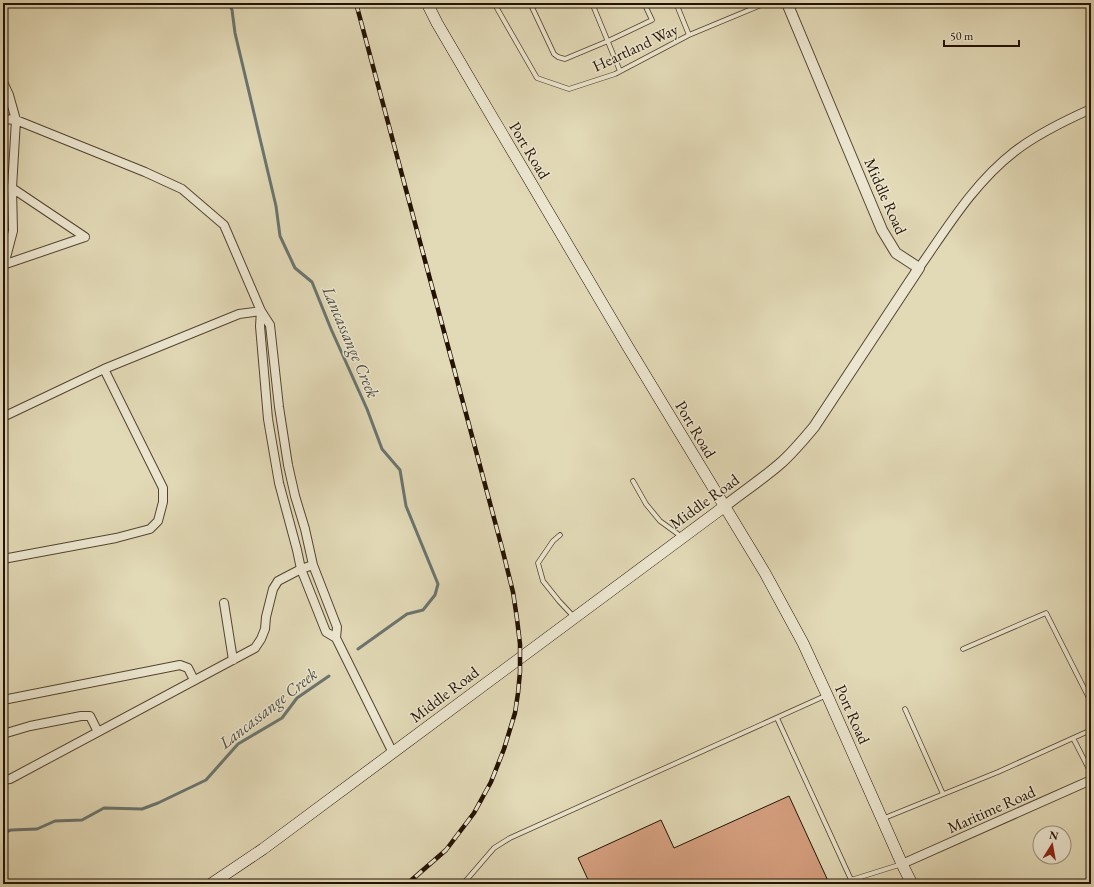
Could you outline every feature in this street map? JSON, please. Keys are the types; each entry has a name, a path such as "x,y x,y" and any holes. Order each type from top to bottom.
{"main road":[{"name":"Port Road","path":"427,3 437,23 591,285 765,573 803,643 912,884"},
{"name":"Middle Road","path":"210,884 263,849 725,506"}],"street":[{"name":"Middle Road","path":"725,506 782,461 814,427 920,268 896,253 882,230 787,3"},
{"path":"3,82 9,95 16,120 7,188 13,231 3,265"},
{"path":"920,268 972,194 993,170 1014,152 1037,136 1064,121 1091,109"},
{"path":"3,119 16,120 182,189 224,225 261,311 270,325 279,408 288,465 313,565 337,627 336,638 393,753"},
{"path":"3,265 85,238 7,188"},
{"path":"3,417 104,369 239,314 261,311"},
{"path":"261,311 260,326 268,419 279,483 301,569 326,632 336,638"},
{"path":"3,559 116,538 150,529 158,521 163,502 162,488 104,369"},
{"path":"3,780 10,779 255,648 265,629 266,617 273,589 278,581 301,569 313,565"},
{"path":"224,603 233,660"},
{"path":"3,700 180,665 188,668 194,680"},
{"path":"3,734 30,726 81,716 90,716 98,732"},
{"name":"Maritime Road","path":"902,864 1091,780"}],"lane":[{"name":"Heartland Way","path":"494,3 537,78 569,89 620,71 689,35 766,3"},
{"path":"530,3 554,54 565,59 652,20 644,3"},
{"path":"592,3 620,71"},
{"name":"Heartland Way","path":"676,3 689,35"},
{"path":"633,481 646,504 660,521 682,537"},
{"path":"560,534 553,541 538,564 543,581 574,618"},
{"path":"963,649 1046,613 1091,702"},
{"path":"462,884 494,848 510,838 827,695"},
{"path":"905,709 943,794"},
{"path":"777,718 852,882 902,864"},
{"path":"882,819 998,772 1091,730"},
{"path":"1073,738 1091,773"}],"building":[{"path":"789,796 829,883 827,884 590,884 578,858 661,820 674,848"}],"waterway":[{"name":"Lancassange Creek","path":"229,3 232,10 235,33 276,206 280,236 295,268 312,282 331,329 367,409 382,449 400,470 406,506 438,584 435,595 423,610 407,614 358,649"},
{"name":"Lancassange Creek","path":"3,833 11,830 37,829 55,821 82,820 104,808 142,809 206,780 238,744 282,718 297,698 329,676"}],"railway":[{"path":"356,3 502,548 513,592 520,644 520,672 515,713 504,749 491,782 474,813 446,850 407,884"}]}
